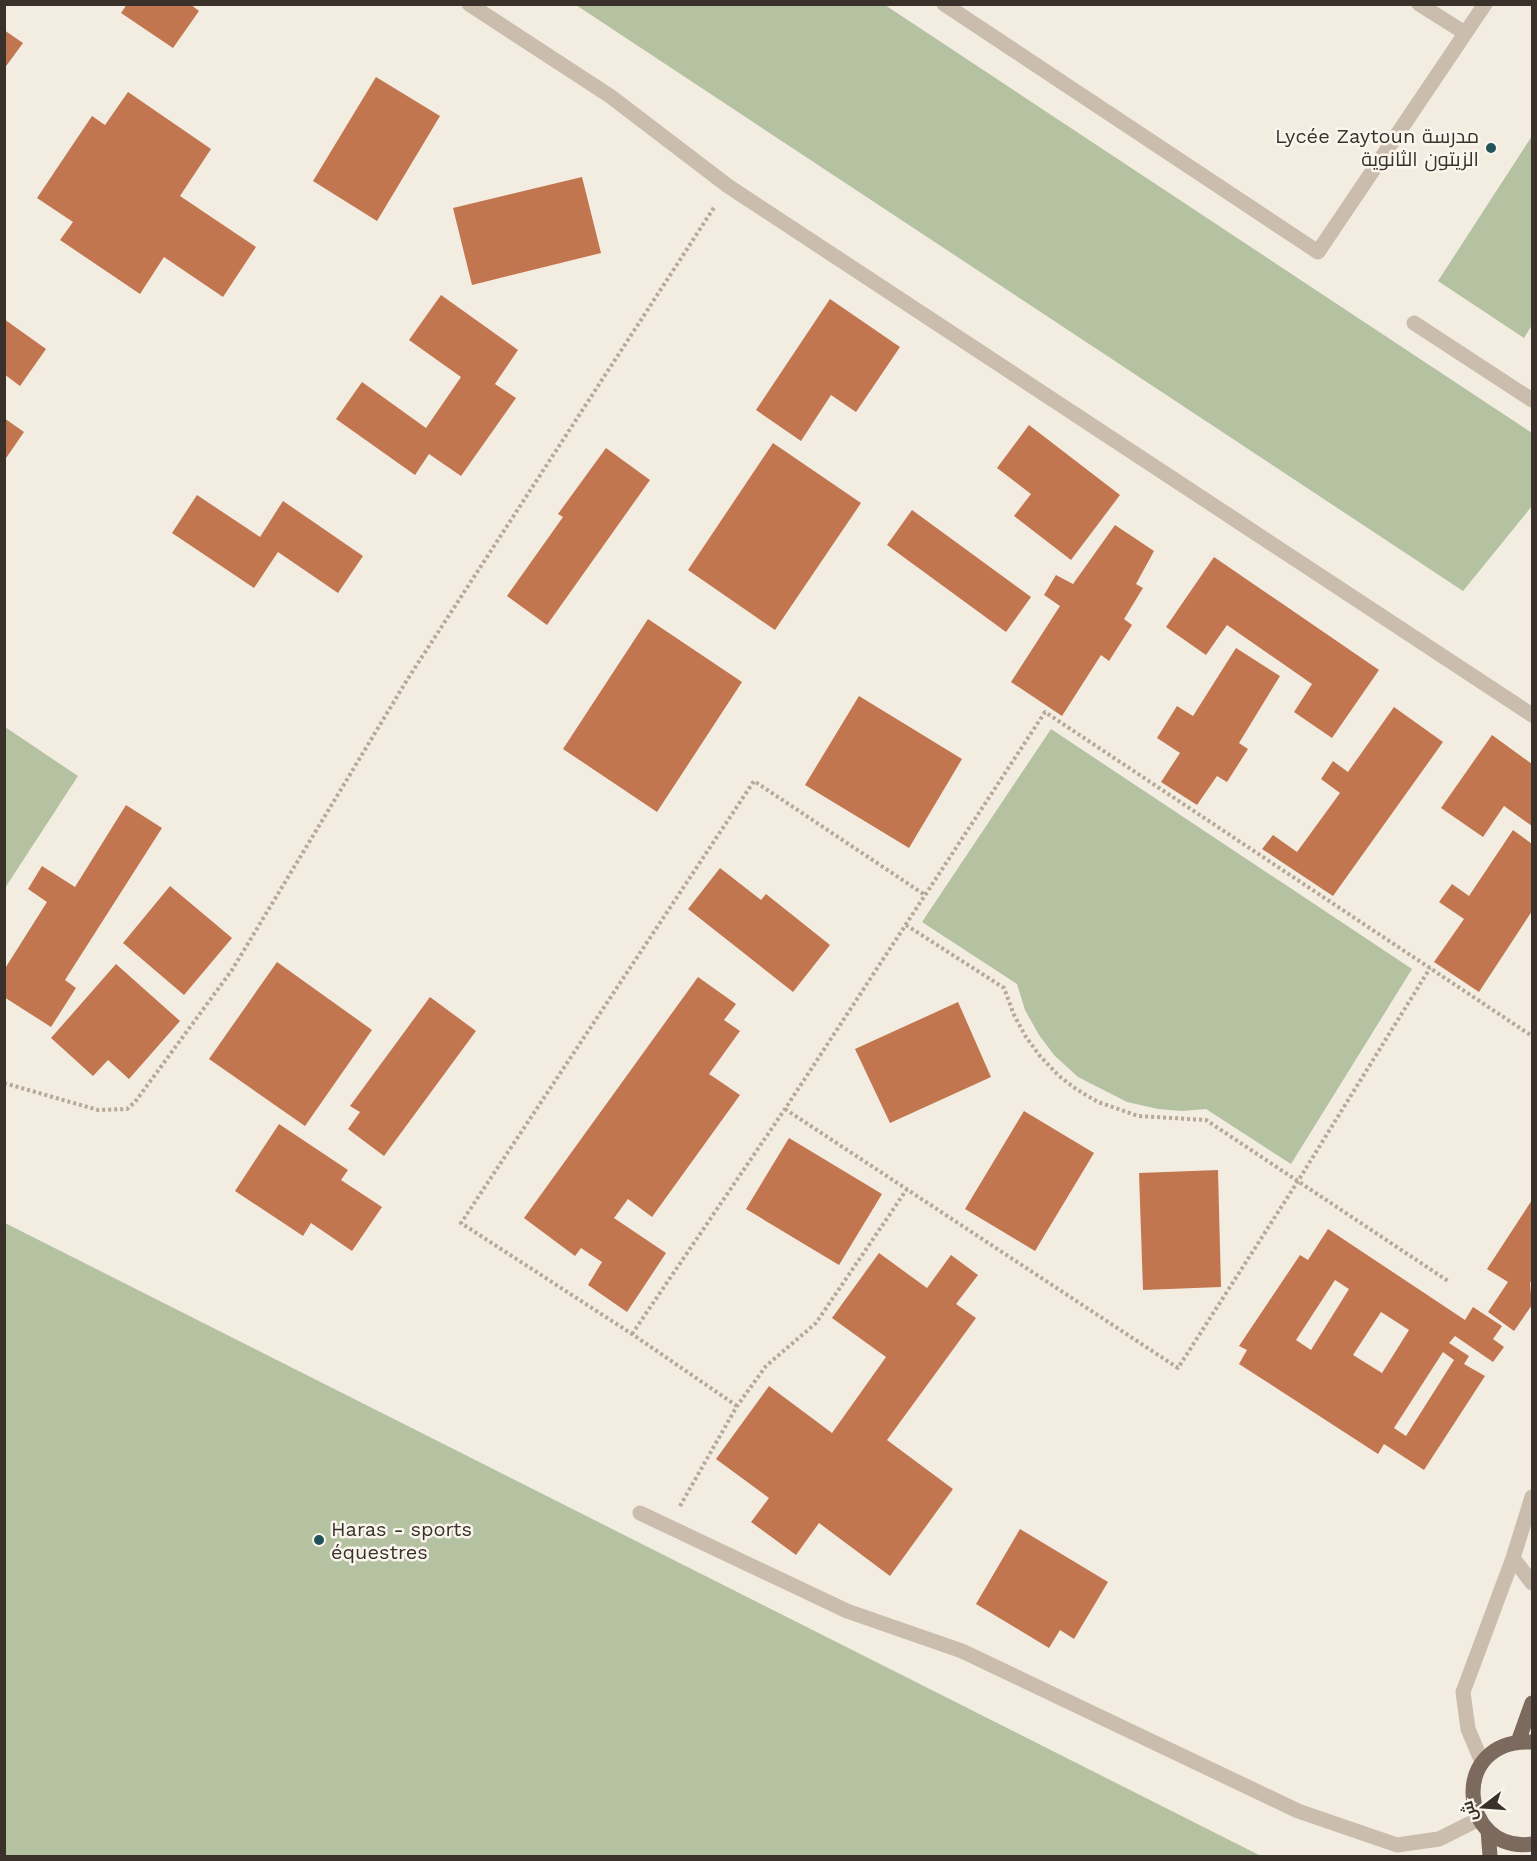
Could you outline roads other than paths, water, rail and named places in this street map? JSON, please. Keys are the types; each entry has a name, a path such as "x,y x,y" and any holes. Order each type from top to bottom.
{"main road":[{"path":"1490,1857 1484,1824 1474,1804 1475,1776 1482,1762 1492,1753 1504,1745 1525,1742 1533,1703"},
{"path":"1484,1824 1500,1839 1515,1844 1533,1844"}],"street":[{"path":"469,4 610,96 728,186 1533,715"},
{"path":"944,4 1318,252 1485,4"},
{"path":"1419,4 1465,33"},
{"path":"1414,323 1533,400"},
{"path":"1482,1762 1468,1729 1463,1692 1533,1497"},
{"path":"640,1513 847,1611 962,1651 1298,1811 1394,1851 1484,1824"},
{"path":"1513,1558 1533,1583"}],"place":[{"name":"Lycée Zaytoun مدرسة الزيتون الثانوية","path":"1491,148"},
{"name":"Haras - sports équestres","path":"319,1540"}]}
